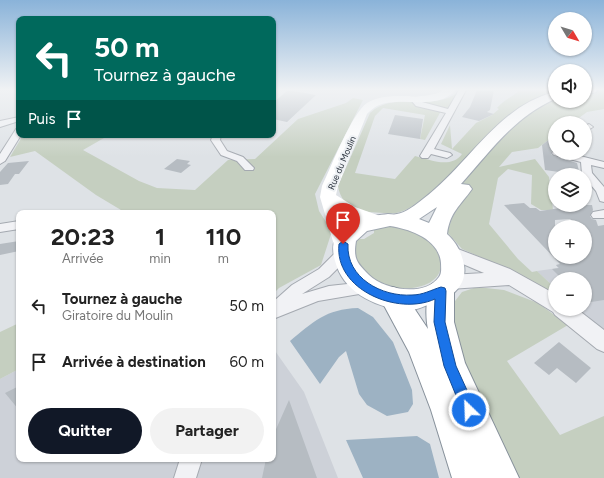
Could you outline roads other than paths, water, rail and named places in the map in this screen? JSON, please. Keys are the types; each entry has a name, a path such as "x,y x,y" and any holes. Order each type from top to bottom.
{"highway":[{"path":"446,286 440,322 450,366 500,478"},
{"path":"380,293 422,346 448,410 471,478"}],"main road":[{"name":"Rue du Moulin","path":"343,250 328,197 330,186 363,112"},
{"path":"400,221 418,212 435,200 511,119 521,112"},
{"path":"443,244 438,221 449,204 515,133 539,112"},
{"name":"Rue du Moulin","path":"328,197 349,211 376,220"},
{"path":"376,220 400,221 424,228 443,244 454,262 454,272 446,286 428,297 411,300 380,293 354,278 346,266 343,250 348,234 358,227 376,220"}],"street":[{"path":"447,155 426,153 450,112"},
{"path":"0,124 16,120"},
{"path":"0,161 16,136"},
{"path":"216,138 215,140 224,153 240,159 249,168"},
{"path":"582,160 604,165"},
{"path":"586,161 587,174 601,190 604,199"},
{"path":"0,228 16,225"},
{"path":"443,244 542,294 548,299"},
{"path":"276,309 297,289 324,273 343,250"},
{"path":"446,286 509,278"},
{"path":"276,311 303,298 336,290 380,293"},
{"path":"571,316 604,342"}],"water":[{"path":"358,308 373,317 393,342 412,390 413,404 408,412 387,416 367,405 359,394 346,351 339,357 320,384 290,341 313,322 328,314"},
{"path":"417,436 430,444 439,478 363,478 346,440"}]}
